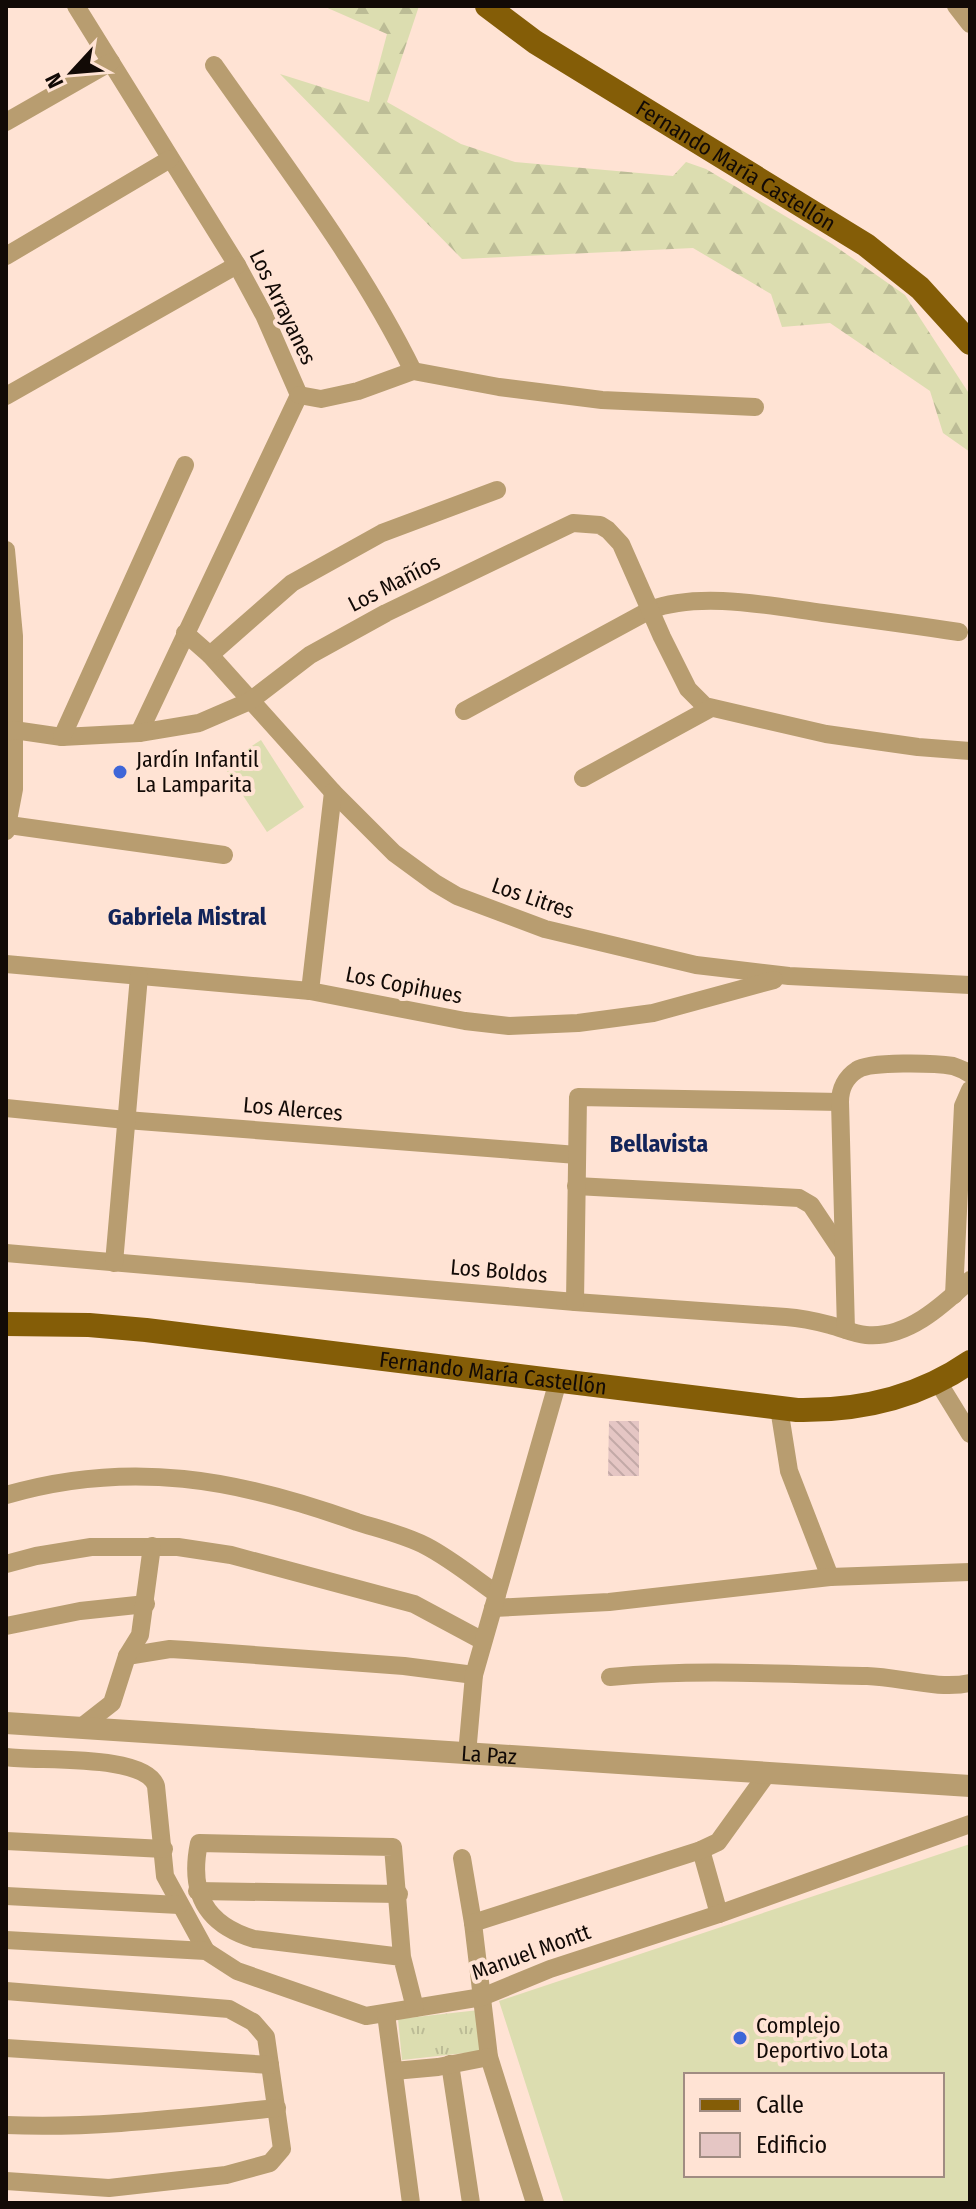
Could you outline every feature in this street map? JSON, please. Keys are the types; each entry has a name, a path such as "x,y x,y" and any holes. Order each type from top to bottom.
{"main road":[{"name":"Fernando María Castellón","path":"487,6 535,42 866,245 920,288 970,343"},
{"name":"Fernando María Castellón","path":"6,1324 89,1325 146,1330 814,1410 856,1407 901,1397 938,1382 970,1362"}],"street":[{"name":"Los Arrayanes","path":"76,6 237,265 264,315 299,395 139,733"},
{"path":"956,6 970,24"},
{"path":"6,122 111,62"},
{"path":"214,65 332,230 389,321 413,371"},
{"path":"6,256 170,159"},
{"path":"6,396 237,265"},
{"path":"299,395 321,399 358,391 413,371 499,387 602,400 755,407"},
{"path":"62,737 185,465"},
{"path":"210,655 292,583 382,533 497,490"},
{"name":"Los Mañíos","path":"10,731 62,737 139,733 199,723 250,701 310,655 386,613 573,523 600,525 615,536 627,554 688,689 699,702 711,708"},
{"path":"6,550 14,636 10,731 14,789 8,828 224,855"},
{"path":"464,711 650,610 684,602 736,604 959,632"},
{"name":"Los Litres","path":"185,633 210,655 333,792 414,869 457,896 545,929 726,970 970,985"},
{"path":"583,778 711,708 826,734 970,751"},
{"path":"310,991 333,792"},
{"name":"Los Copihues","path":"6,964 310,991 465,1021 509,1026 578,1023 653,1013 789,976"},
{"path":"114,1263 139,976"},
{"path":"846,1330 840,1102 845,1082 854,1071 864,1066 946,1066 970,1074"},
{"path":"954,1295 963,1106 970,1090"},
{"path":"575,1302 578,1097 840,1102"},
{"name":"Los Alerces","path":"6,1108 577,1155"},
{"path":"576,1186 799,1198 811,1205 844,1255"},
{"name":"Los Boldos","path":"6,1253 786,1317 876,1335 899,1330 933,1311 970,1280"},
{"path":"467,1754 474,1675 558,1381"},
{"path":"938,1382 970,1434"},
{"path":"779,1408 789,1471 830,1577"},
{"path":"6,1495 40,1485 90,1478 188,1477 235,1486 299,1501 425,1546 495,1601 609,1602 830,1577 970,1572"},
{"path":"6,1564 91,1547 152,1546 231,1555 414,1604 483,1641"},
{"path":"80,1728 112,1703 127,1656 140,1635 152,1546"},
{"path":"6,1626 80,1611 146,1604"},
{"path":"127,1656 170,1649 404,1666 474,1675"},
{"path":"610,1677 664,1672 688,1675 746,1671 901,1678 960,1685 970,1683"},
{"name":"La Paz","path":"6,1723 970,1786"},
{"path":"6,1757 90,1760 147,1773 156,1786 165,1876 206,1951"},
{"path":"473,1923 718,1842 767,1774"},
{"name":"Manuel Montt","path":"6,1940 206,1951 237,1971 366,2016 386,2014 482,1997 550,1969 719,1914 970,1824"},
{"path":"6,1841 164,1849"},
{"path":"402,1957 254,1939 239,1934 213,1917 197,1891 199,1843 393,1847 402,1957 415,2008"},
{"path":"701,1850 719,1914"},
{"path":"462,1858 489,2057 535,2203"},
{"path":"197,1891 399,1894"},
{"path":"6,1896 179,1905"},
{"path":"6,1991 229,2009 253,2022 266,2037 282,2149 270,2163 226,2175 109,2188 6,2181"},
{"path":"386,2014 406,2202"},
{"path":"6,2048 270,2065"},
{"path":"394,2071 489,2057"},
{"path":"450,2064 471,2203"},
{"path":"6,2125 118,2124 277,2108"}],"green space":[{"path":"323,6 419,6 387,102 461,144 515,162 673,176 686,162 706,169 832,244 905,295 970,395 970,452 943,433 930,391 830,323 782,327 771,294 693,248 462,259 280,74 369,102 387,34"},
{"path":"261,740 304,807 267,832 223,765"},
{"name":"Complejo Deportivo Lota","path":"970,1844 970,2203 564,2203 499,2001"},
{"path":"479,2010 483,2051 402,2060 398,2019"}],"building":[{"path":"609,1421 639,1421 639,1476 608,1476"}],"place":[{"name":"Jardín Infantil La Lamparita","path":"120,772"},
{"name":"Complejo Deportivo Lota","path":"740,2038"}],"district":[{"name":"Gabriela Mistral","path":"187,917"},
{"name":"Bellavista","path":"659,1144"}]}
